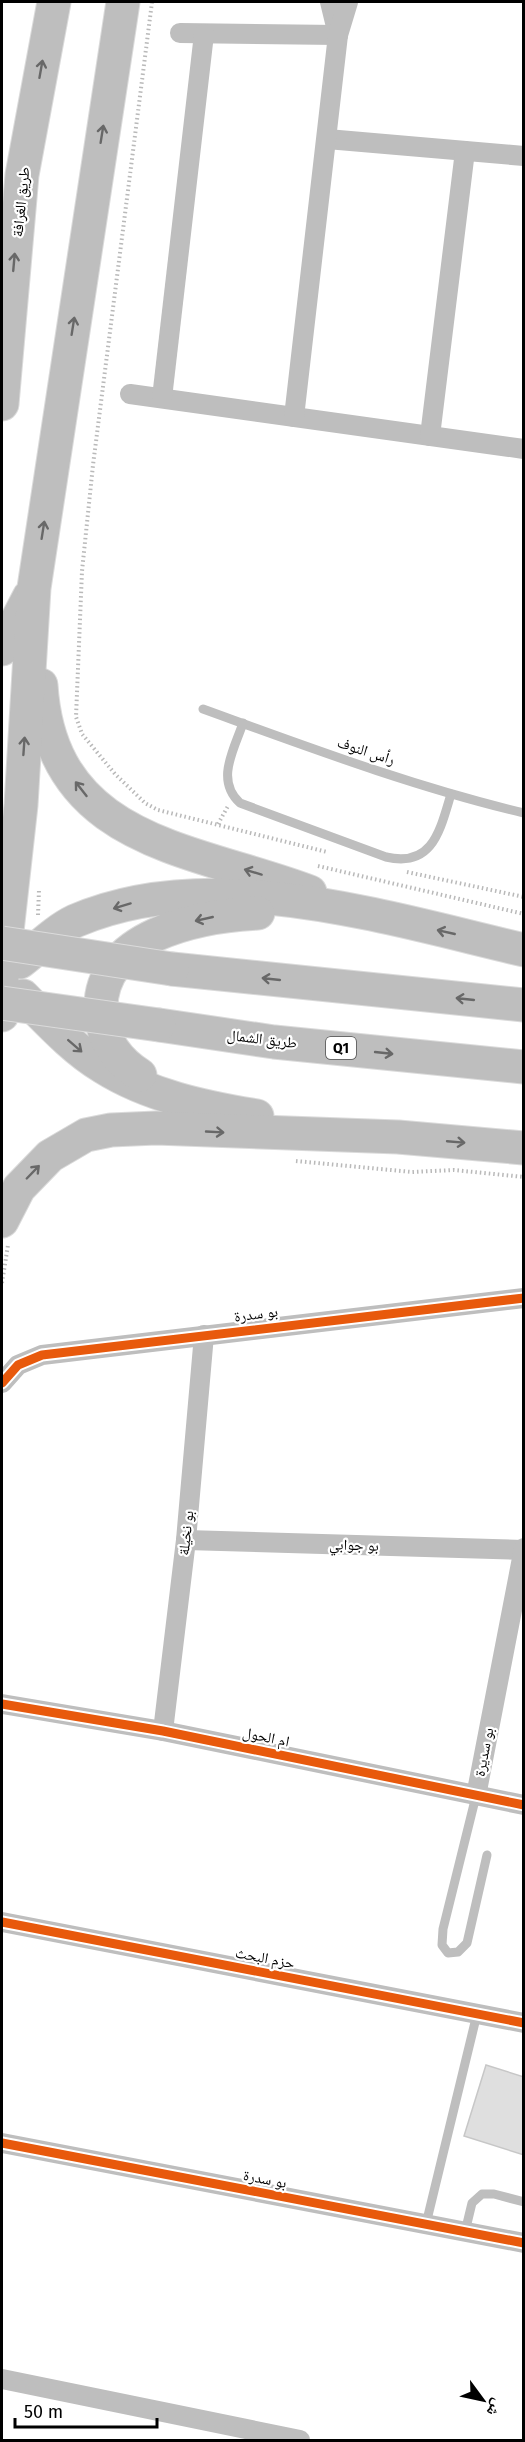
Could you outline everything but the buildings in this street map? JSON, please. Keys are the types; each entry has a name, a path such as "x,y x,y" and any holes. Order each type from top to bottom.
{"highway":[{"name":"طريق الغرافة","path":"2,404 22,175 54,2"},
{"path":"2,1015 2,983 21,805 34,588 123,2"},
{"path":"2,649 34,588"},
{"path":"34,588 41,698 48,727 64,767 95,806 151,841 274,879 346,908"},
{"path":"2,839 21,805"},
{"path":"2,983 37,949 73,922 136,902 162,897 215,894 346,908 524,951"},
{"path":"181,1101 130,1069 120,1059 105,1035 101,1021 102,993 106,979 118,961 134,946 206,919 249,913 346,908"},
{"path":"2,943 172,969 524,1005"},
{"path":"2,983 77,1048 102,1067 129,1081 181,1101 216,1109 398,1137"},
{"name":"طريق الشمال","path":"2,983 159,1025 273,1042 524,1067"},
{"path":"6,1229 19,1188 50,1156 73,1141 100,1131 156,1128 398,1137 524,1148"}],"street":[{"path":"330,2 338,35"},
{"path":"294,417 338,35 348,2"},
{"path":"180,33 338,35"},
{"path":"162,398 204,34"},
{"path":"327,139 524,156"},
{"path":"430,436 465,151"},
{"path":"130,394 524,449"},
{"name":"بو سدرة","path":"2,1383 18,1365 42,1355 524,1298"},
{"name":"بو نخيلة","path":"163,1731 186,1540 204,1335"},
{"name":"بو جوابي","path":"186,1540 523,1549"},
{"name":"بو سديرة","path":"476,1796 523,1549"},
{"name":"ام الحول","path":"2,1704 163,1731 524,1805"},
{"name":"حزم البحث","path":"2,1922 524,2023"},
{"name":"بو سدرة","path":"2,2144 426,2226 524,2242"},
{"path":"2,2379 300,2440"}],"lane":[{"name":"رأس النوف","path":"203,708 312,749 452,794 524,813"},
{"path":"243,723 226,778 233,796 240,803 386,857 409,859 428,849 439,832 452,794"},
{"name":"بو سديرة","path":"476,1796 443,1929 442,1945 448,1953 458,1952 467,1943 487,1855"},
{"path":"426,2226 477,2014"},
{"path":"465,2232 472,2203 482,2194 494,2194 524,2202"}],"path":[{"path":"153,2 123,221 82,571 78,726 115,774 145,803 158,810 329,852"},
{"path":"116,230 123,221"},
{"path":"308,864 524,914"},
{"path":"396,870 524,897"},
{"path":"37,949 40,881"},
{"path":"289,1160 412,1172 454,1170 524,1177"},
{"path":"2,1283 6,1229"}],"cycle path":[{"path":"2,1383 18,1365 42,1355 524,1298"},
{"path":"2,1704 163,1731 524,1805"},
{"path":"2,1922 524,2023"},
{"path":"2,2143 524,2243"}]}
